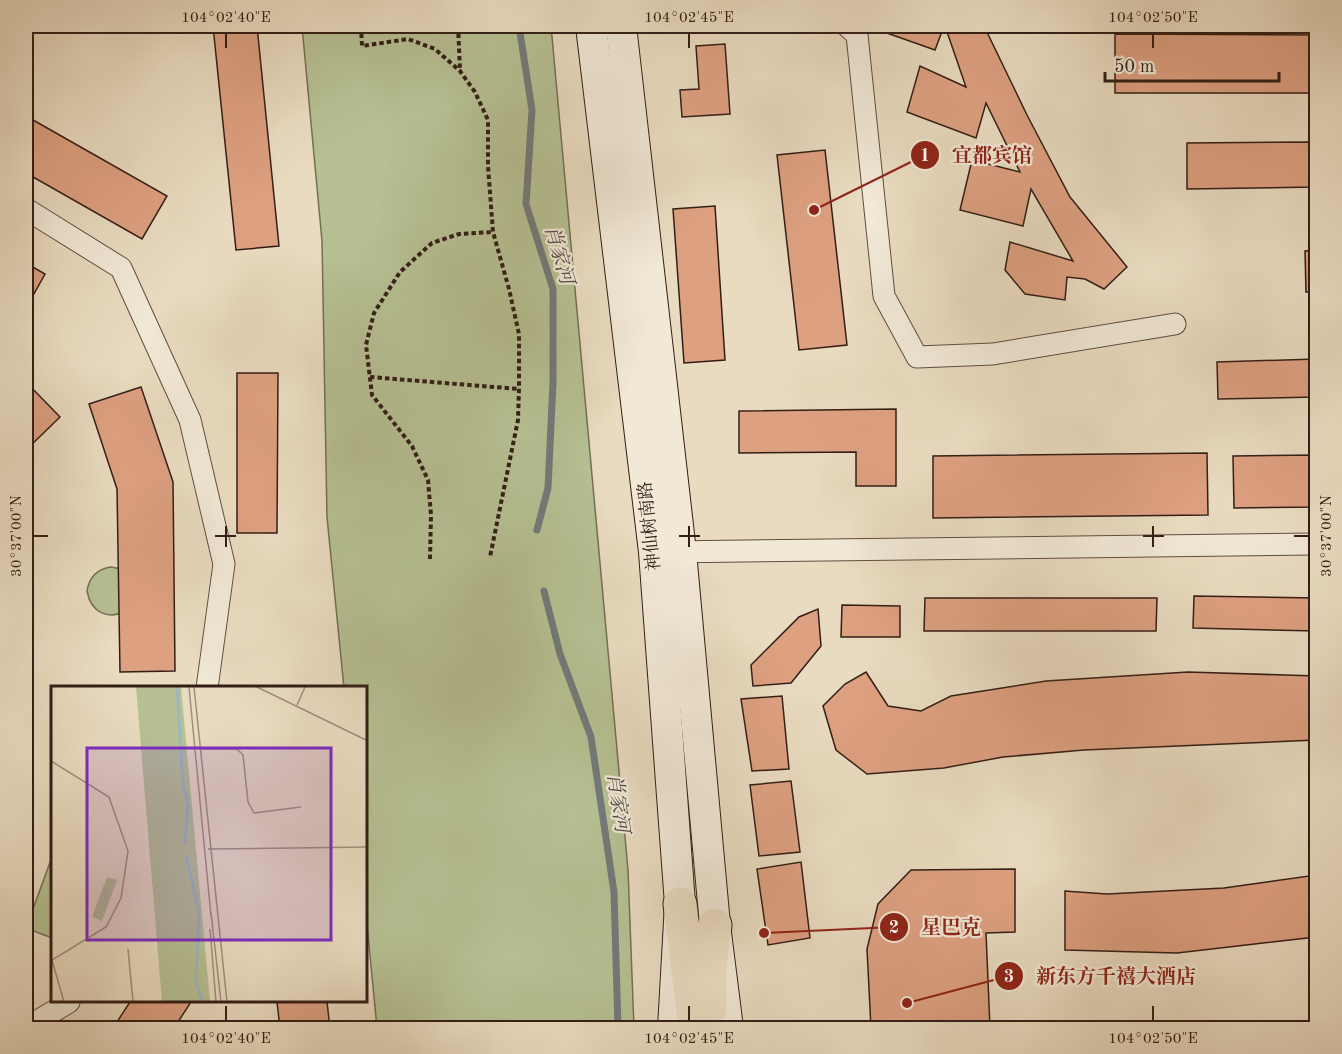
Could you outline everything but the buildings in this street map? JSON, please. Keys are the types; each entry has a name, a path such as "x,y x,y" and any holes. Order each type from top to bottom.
{"highway":[{"path":"680,904 695,1029"},
{"path":"709,1029 710,970 715,925"}],"main road":[{"name":"神仙树南路","path":"591,26 668,552 680,904 673,1029"},
{"path":"621,26 668,552 728,1029"}],"street":[{"path":"847,26 857,35 884,296 917,357 993,354 1175,324"},
{"path":"26,209 121,268 190,420 224,564 207,686"},
{"path":"668,552 1317,544"},
{"path":"26,1028 67,1003"}],"path":[{"path":"361,26 362,46 408,39 435,48 460,71 475,92 488,120 488,166 493,231 519,334 518,420 490,557"},
{"path":"458,26 460,71"},
{"path":"430,558 431,515 428,480 412,446 372,395 366,345 374,313 400,272 432,243 459,234 493,231"},
{"path":"370,377 519,389"}],"green space":[{"path":"302,26 551,26 628,870 634,1028 377,1028 368,935 368,686 344,686 327,517 322,241"},
{"path":"111,567 121,569 126,611 113,615 101,613 96,609 87,591 94,575"},
{"path":"51,860 51,938 26,928"}],"waterway":[{"name":"肖家河","path":"519,26 532,110 526,204 553,289 553,382 548,488 537,530"},
{"name":"肖家河","path":"544,591 560,654 591,737 614,892 618,1028"}],"place":[{"name":"宜都宾馆","path":"814,210"},
{"name":"星巴克","path":"764,933"},
{"name":"新东方千禧大酒店","path":"907,1003"}]}
